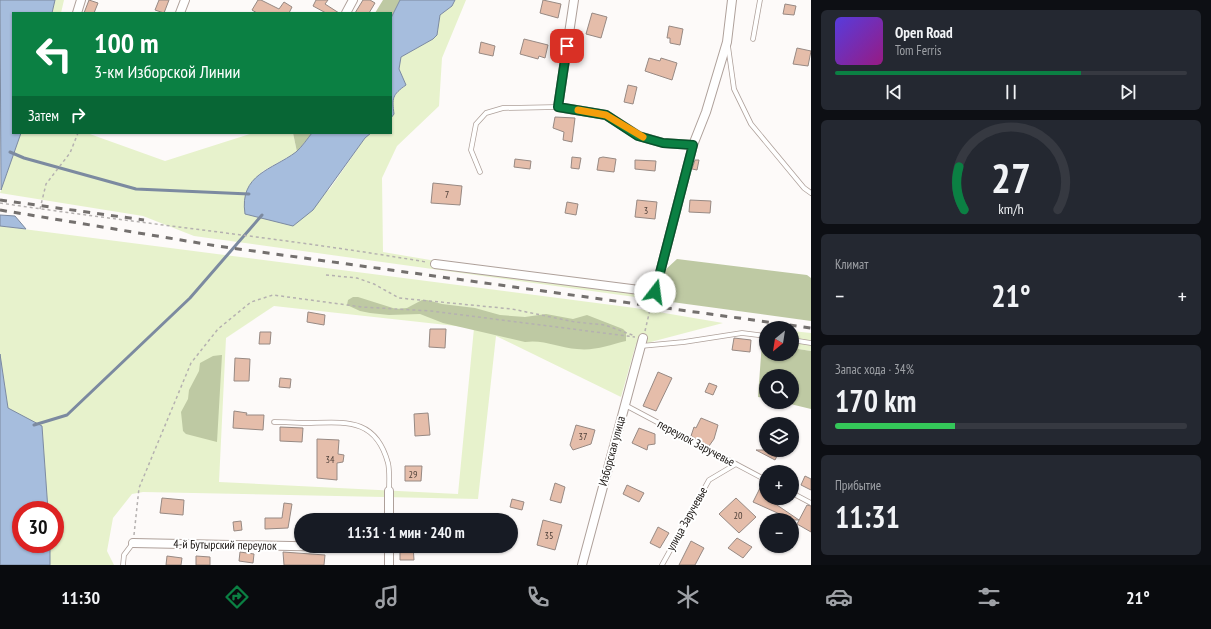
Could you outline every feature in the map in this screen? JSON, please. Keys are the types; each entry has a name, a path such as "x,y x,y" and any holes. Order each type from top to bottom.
{"street":[{"path":"77,12 81,0"},
{"path":"180,12 185,0"},
{"path":"347,12 354,0"},
{"path":"574,0 558,107 606,115 638,136 663,143 693,145"},
{"path":"435,264 655,292 693,145 706,112 727,42 732,0"},
{"name":"Изборская улица","path":"582,565 626,405 641,342"},
{"path":"389,513 390,491"},
{"name":"4-й Бутырский переулок","path":"133,543 294,546"},
{"path":"389,553 389,565"}],"lane":[{"path":"753,39 760,0"},
{"path":"727,42 734,89 751,124 804,188 811,193"},
{"path":"480,172 471,150 476,124 486,113 503,108 558,107"},
{"path":"641,342 684,342 742,333 759,335"},
{"path":"799,341 811,343"},
{"name":"переулок Заручевье","path":"626,405 759,476"},
{"path":"274,422 346,422 360,426 372,435 383,449 388,465 390,491"},
{"name":"улица Заручевье","path":"662,565 709,480 736,464"},
{"path":"799,497 811,503"},
{"path":"123,565 124,556 133,543"}],"path":[{"path":"40,209 46,184 70,153 78,134"},
{"path":"0,203 230,234 302,242 435,264"},
{"path":"326,275 357,278 374,284 399,298 512,309 575,322 605,325 641,342"},
{"path":"641,342 655,292"},
{"path":"133,543 139,488 191,363 218,329 251,302 273,295 362,307 431,311 641,342"}],"green space":[{"path":"55,0 64,0 61,12 52,12"},
{"path":"383,0 400,0 392,16 392,12 376,12"},
{"path":"455,0 466,0 442,58 439,106 397,146 382,178 383,252 436,261 648,287 664,271 657,300 194,236 143,216 0,193 21,134 90,134 165,161 250,134 293,134 297,152 263,171 254,180 245,214 257,217 329,190 365,138 370,134 392,134 392,117 394,114 393,100 396,94 406,85 399,69 401,57 433,39 437,35 440,15 452,6"},
{"path":"293,134 311,134 297,152"},
{"path":"0,226 635,308 723,323 647,343 636,344 621,397 496,336 478,499 143,492 132,494 113,518 107,551 114,565 50,565 50,553 64,553 64,501 47,501 42,427 8,408 0,354","holes":["274,306 474,328 458,494 219,482 226,338"]},
{"path":"677,259 807,275 811,278 811,321 657,300 664,271"},
{"path":"353,297 358,297 396,309 407,308 422,300 427,300 442,304 475,308 500,315 525,317 546,314 573,319 587,315 623,329 626,332 626,341 590,349 571,348 532,341 525,342 443,323 420,314 389,315 360,311 347,305 348,300"},
{"path":"799,332 811,333 811,351 799,349"},
{"path":"799,349 811,351 811,409 799,406 799,369 760,369 761,361 799,361"},
{"path":"222,355 217,442 186,434 183,431 181,412 188,399 189,390 199,371 200,363 213,356"}],"water":[{"path":"0,0 55,0 52,12 12,12 12,134 21,134 1,190"},
{"path":"400,0 455,0 452,6 440,15 437,35 433,39 401,57 399,69 406,85 394,97 394,114 392,117 392,16"},
{"path":"311,134 370,134 365,138 313,210 293,226 245,214 244,201 247,190 252,182 259,175 296,152"},
{"path":"0,215 15,216 26,229 0,226"},
{"path":"0,354 8,408 42,426 47,501 12,501 12,553 50,553 50,565 0,565"}],"building":[{"path":"89,0 98,3 94,12 84,12"},
{"path":"159,0 169,0 164,12 155,10"},
{"path":"258,0 279,9 284,2 292,7 290,12 255,12 252,10"},
{"path":"316,0 328,0 325,4 337,12 324,12 313,6"},
{"path":"363,0 370,0 375,3 370,12 356,12"},
{"path":"543,0 561,4 558,18 540,13"},
{"path":"785,4 796,6 794,15 783,14"},
{"path":"592,13 607,17 601,38 586,34"},
{"path":"669,26 683,29 680,45 670,43 670,38 667,38"},
{"path":"524,39 548,45 545,58 539,56 538,59 520,54"},
{"path":"481,42 495,46 493,56 479,53"},
{"path":"797,48 811,51 808,66 793,64"},
{"path":"649,58 660,61 661,58 677,63 672,80 645,71"},
{"path":"628,85 637,87 633,104 624,102"},
{"path":"555,117 575,118 572,142 563,140 564,132 553,128"},
{"path":"572,157 581,158 579,169 571,168"},
{"path":"603,157 616,159 614,172 597,170 599,158"},
{"path":"515,159 531,161 530,169 514,167"},
{"path":"635,160 656,161 655,171 635,169"},
{"path":"695,160 699,160 697,170 692,169"},
{"path":"433,183 462,186 460,205 431,203"},
{"path":"637,200 657,202 655,219 635,217"},
{"path":"690,200 711,201 710,213 689,212"},
{"path":"567,202 578,204 576,215 565,213"},
{"path":"308,312 325,315 324,325 307,322"},
{"path":"430,329 446,329 445,348 429,347"},
{"path":"260,332 271,332 270,344 259,344"},
{"path":"734,338 751,340 750,352 732,350"},
{"path":"235,358 250,359 249,381 234,381"},
{"path":"658,372 672,378 656,411 643,406"},
{"path":"280,378 291,379 290,388 279,387"},
{"path":"709,383 717,386 713,395 705,392"},
{"path":"234,411 247,413 246,415 264,415 263,430 233,428"},
{"path":"428,413 430,435 415,436 414,414"},
{"path":"701,418 718,425 714,439 709,446 691,436 694,427 696,428"},
{"path":"576,425 595,430 591,444 573,450 570,445"},
{"path":"280,427 303,428 302,442 280,441"},
{"path":"639,428 655,434 655,444 648,445 647,450 632,443"},
{"path":"317,439 339,440 338,454 344,455 343,462 337,463 337,480 317,478"},
{"path":"769,457 776,457 775,460"},
{"path":"405,466 422,466 421,481 405,481"},
{"path":"805,476 811,479 811,490 801,485"},
{"path":"555,483 565,487 561,503 550,500"},
{"path":"627,485 644,493 639,502 623,494"},
{"path":"759,490 759,505 753,502"},
{"path":"162,498 184,500 183,515 160,513"},
{"path":"736,498 756,517 739,533 719,514"},
{"path":"512,499 524,502 522,510 510,507"},
{"path":"284,503 292,504 288,528 265,529 265,518 282,518"},
{"path":"760,505 777,505 789,513 778,513"},
{"path":"807,505 811,506 811,532 799,525 799,520"},
{"path":"543,520 562,525 555,550 537,545"},
{"path":"241,521 242,530 234,531 233,522"},
{"path":"658,527 669,533 660,548 650,543"},
{"path":"737,538 752,547 743,558 728,548"},
{"path":"691,541 704,548 695,565 679,565"},
{"path":"240,552 254,554 253,563 239,561"},
{"path":"283,552 325,555 324,565 284,565"},
{"path":"400,553 414,553 414,560 400,560"},
{"path":"167,556 182,558 181,565 166,565"},
{"path":"196,556 210,557 210,565 196,565"}],"waterway":[{"path":"10,152 24,158 136,189 249,194"},
{"path":"34,425 67,415 190,298 262,215"}],"railway":[{"path":"0,200 144,220"},
{"path":"0,210 217,246 811,328"}],"slow traffic":[{"path":"578,110 606,115 638,136 643,137"}],"route":[{"path":"567,46 558,107 606,115 638,136 663,143 693,145 655,292"}]}
